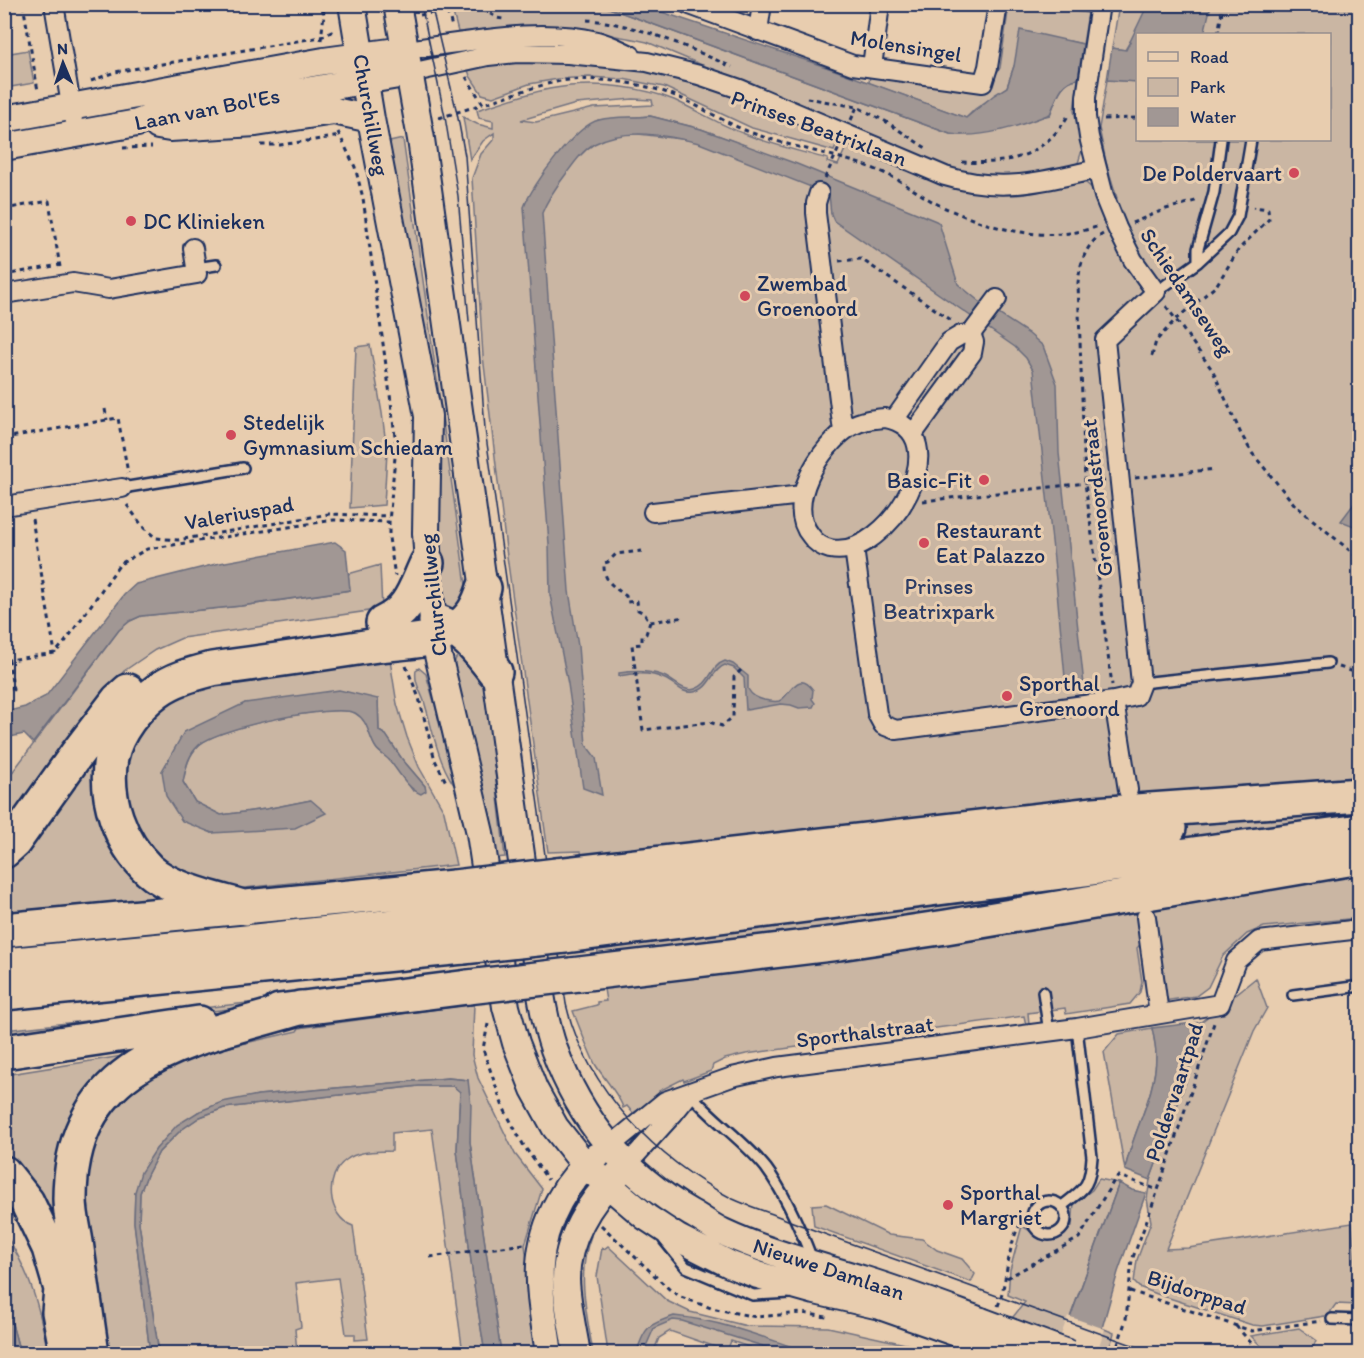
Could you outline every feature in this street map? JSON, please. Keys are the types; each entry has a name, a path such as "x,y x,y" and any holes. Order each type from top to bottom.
{"highway":[{"path":"4,851 14,842 118,700 140,679 174,659 226,646 383,623 393,619 406,606 427,563"},
{"path":"246,908 178,887 151,872 132,851 117,820 110,778 111,756 128,721 158,691 183,677 212,669 464,623 476,609 484,588"},
{"path":"383,623 441,629 473,645 495,672"},
{"path":"4,993 461,933 561,906 1094,814 1359,797"},
{"path":"4,930 454,887 561,906 1085,870 1359,831"},
{"path":"4,1052 300,1008 839,943 1105,901 1359,857"},
{"path":"4,965 258,941 461,933"},
{"path":"92,1353 70,1202 71,1173 76,1146 86,1119 102,1096 123,1076 147,1059 191,1040 300,1008"},
{"path":"4,1173 27,1202 49,1248 61,1289 59,1312"},
{"path":"4,1210 35,1253 59,1312 67,1353"}],"main road":[{"name":"Churchillweg","path":"398,12 408,61 537,969 548,1029 575,1095 609,1147"},
{"name":"Churchillweg","path":"354,16 371,119 428,416 427,563 441,629 438,655 480,833 500,972 514,1036 527,1074 543,1108 585,1165"},
{"name":"Laan van Bol'Es","path":"4,119 70,98 360,56 408,61"},
{"name":"Laan van Bol'Es","path":"4,147 137,123 167,112 364,81 408,61"},
{"path":"137,123 170,128 256,123 334,111 371,119"},
{"path":"549,1353 540,1288 542,1240 563,1194 585,1165 609,1147"},
{"name":"Nieuwe Damlaan","path":"609,1147 626,1166 671,1201 721,1231 767,1250 867,1281 1070,1353"},
{"name":"Nieuwe Damlaan","path":"585,1165 646,1217 678,1238 731,1265 777,1281 880,1306 984,1323 1014,1353"},
{"path":"577,1353 567,1287 568,1263 576,1232 606,1185 626,1166"}],"street":[{"path":"54,4 75,134"},
{"name":"Molensingel","path":"687,4 853,65 983,83 988,67 998,4"},
{"path":"758,31 762,4"},
{"path":"872,67 880,4"},
{"name":"Schiedamseweg","path":"1100,4 1088,80 1086,117 1104,196 1130,255 1156,292"},
{"name":"Prinses Beatrixlaan","path":"408,61 459,53 520,37 578,38 607,44 647,62 714,79 945,176 965,182 996,186 1024,184 1097,169"},
{"path":"819,193 816,207 843,432"},
{"path":"4,294 74,283 109,289 197,274 193,248"},
{"name":"Groenoordstraat","path":"1141,683 1105,340 1156,292"},
{"path":"913,434 972,353 974,331 997,299"},
{"path":"894,420 949,342 974,331"},
{"path":"870,419 894,420 913,434 918,458 918,469 904,503 890,520 869,539 854,548 830,549 816,542 805,529 801,514 802,495 817,464 843,432 857,423 870,419"},
{"path":"4,506 127,487"},
{"path":"652,512 802,495"},
{"path":"854,548 877,714 883,725 896,730 1114,701 1136,696 1141,683"},
{"path":"1114,701 1128,790"},
{"path":"1146,917 1159,1014"},
{"path":"1220,1004 1236,961 1259,941 1359,929"},
{"name":"Sporthalstraat","path":"609,1147 665,1101 716,1081 777,1067 1049,1032 1220,1004"},
{"name":"Sporthalstraat","path":"626,1166 690,1093"}],"lane":[{"path":"1198,262 1198,249 1214,192 1221,141"},
{"path":"1156,292 1198,262 1229,233 1238,216 1251,141"},
{"path":"196,268 216,265"},
{"path":"127,487 243,468"},
{"path":"1141,683 1328,663"},
{"path":"1293,995 1359,986"},
{"path":"1043,993 1049,1032"},
{"path":"1062,1206 1085,1188 1091,1174 1092,1157 1077,1028"},
{"path":"690,1093 765,1167 784,1197 803,1235 813,1264"},
{"path":"1053,1200 1065,1210 1066,1221 1061,1231 1046,1235 1036,1230 1032,1214 1037,1205 1053,1200"},
{"path":"1332,1319 1359,1320"}],"path":[{"path":"23,4 39,93 70,98 115,72 321,37 354,16"},
{"path":"321,37 324,15 322,4"},
{"path":"438,4 439,12"},
{"path":"398,12 439,12 455,4"},
{"path":"475,4 497,18 508,19"},
{"path":"1218,33 1223,5 1232,4"},
{"name":"Prinses Beatrixlaan","path":"445,11 449,16 469,82 483,104 540,86 571,80 630,84 672,95 761,136 835,156 882,172 941,205 973,219 1006,229 1035,235 1059,235 1086,231 1114,221"},
{"path":"584,20 622,24 732,67"},
{"path":"803,98 857,107 885,121 929,150"},
{"path":"959,161 989,164 1018,158 1043,146 1061,127 1072,109 1086,117 1113,120 1136,118"},
{"name":"Churchillweg","path":"340,136 355,167 363,198 392,402 396,446 389,538 395,579"},
{"path":"826,175 835,156"},
{"path":"4,209 49,201 63,285"},
{"path":"1152,356 1156,341 1176,320 1216,286 1239,249 1269,219 1268,209 1240,204"},
{"path":"822,263 861,259 974,331"},
{"path":"4,274 60,265"},
{"name":"Schiedamseweg","path":"1156,292 1213,371 1252,453 1295,505 1359,559"},
{"path":"4,438 107,420 105,409"},
{"name":"Valeriuspad","path":"107,420 118,418 127,487 127,507 144,528 156,538 178,540 329,514 389,516"},
{"path":"904,503 1215,469"},
{"path":"30,503 55,653"},
{"path":"4,691 13,690 9,660 55,653 66,642 120,564 147,549 334,520 389,522"},
{"path":"642,551 616,554 604,563 603,572 608,583 626,596 627,602 637,601 638,610 644,613 650,622"},
{"path":"650,622 685,617"},
{"path":"650,622 646,634 642,636 642,644 632,645 643,730 709,722 722,726 733,717 734,677 741,670"},
{"path":"1328,663 1359,675"},
{"name":"Poldervaartpad","path":"1115,1353 1126,1319 1132,1260 1158,1190 1220,1004"},
{"name":"Poldervaartpad","path":"1006,1278 1079,1238 1119,1176 1158,1190"},
{"path":"984,1323 1006,1278 1019,1226 1032,1214"},
{"path":"599,1231 602,1226"},
{"path":"430,1257 528,1244"},
{"name":"Bijdorppad","path":"1130,1291 1252,1331 1332,1319"},
{"path":"1234,1324 1261,1353"}],"green space":[{"path":"451,5 601,5 950,134 961,135 1050,115 1063,87 1072,80 1078,79 1074,111 1083,147 1078,163 1046,173 1005,179 965,175 647,42 577,31 505,29 458,32"},
{"path":"1009,5 1032,5 1088,13 1083,44 1070,41 1014,66 1007,87 966,118 869,83 870,74 993,78 1000,68"},
{"name":"Prinses Beatrixpark","path":"1119,5 1359,5 1359,918 1264,927 1247,934 1223,956 1208,987 1196,996 1164,1001 1153,931 1137,948 1142,982 1140,992 1130,1004 1066,1014 1065,1008 1028,1013 1029,1024 1026,1025 1024,1016 746,1054 725,1059 713,1065 711,1071 684,1081 683,1079 659,1091 661,1094 633,1113 627,1106 623,1108 615,1092 595,1064 573,1011 606,1001 581,851 548,852 506,549 483,356 472,178 481,154 494,139 494,133 483,141 470,160 463,117 493,128 493,121 479,118 477,110 523,95 558,87 596,85 623,87 674,100 723,125 783,147 828,159 827,162 838,165 847,145 928,179 991,194 1032,193 1068,184 1086,183 1094,190 1099,204 1117,198 1099,128 1107,80 1128,81 1131,40 1125,50 1112,48","holes":["633,99 652,100 653,105 594,108 536,122 521,120 576,104","650,116 701,129 749,147 587,128 598,120"]},
{"path":"28,50 34,83 5,88 5,54"},
{"path":"514,57 617,65 664,76 734,95 839,138 834,151 752,128 664,87 623,79 589,77 558,79 529,84 493,97 482,94 470,76 466,64"},
{"path":"403,139 466,585 466,600 459,607 441,609 385,143"},
{"path":"370,345 387,452 384,505 350,508 356,347"},
{"path":"380,565 382,609 182,638 155,650 124,671 102,696 5,824 5,782 119,630 130,621 141,616 241,606 350,590 348,574"},
{"path":"463,652 483,669 505,857 495,858 455,674 454,664"},
{"path":"389,654 397,704 407,737 419,767 444,811 456,865 226,890 173,878 120,810 130,742 174,691","holes":["378,699 379,731 386,735 402,759 425,786 413,791 388,758 377,749 363,719 353,712 340,710 274,719 210,738 192,753 186,767 183,782 195,802 221,815 311,800 212,833 162,771 245,703"]},
{"path":"419,668 426,674 461,795 453,784 438,750 417,682 416,670"},
{"path":"95,748 96,798 103,835 118,860 156,898 5,912 4,865"},
{"path":"1256,978 1267,1008 1254,1031 1166,1249 1188,1248 1352,1223 1356,1287 1359,1288 1359,1305 1336,1304 1331,1315 1263,1326 1252,1325 1157,1294 1139,1287 1134,1282 1137,1260 1151,1222 1147,1199 1150,1180 1186,1081 1201,1022"},
{"path":"409,985 409,988 187,1014 5,1042 5,1030"},
{"path":"474,1004 472,1055 478,1078 515,1154 542,1189 525,1245 540,1353 501,1353 470,1142 468,1080 448,1078 258,1095 198,1112 156,1149 135,1192 134,1222 150,1353 108,1354 88,1226 86,1188 93,1149 107,1122 126,1098 149,1079 176,1064 297,1031 299,1028"},
{"path":"1152,1028 1156,1053 1155,1071 1125,1170 1104,1052 1119,1034"},
{"path":"141,1053 117,1068 63,1242 5,1164 4,1075"},
{"path":"419,1086 453,1086 460,1091 457,1150 485,1353 463,1353 432,1129 392,1133 392,1151 368,1152 351,1157 339,1167 334,1175 331,1195 334,1205 344,1221 353,1226 368,1339 355,1340 355,1334 346,1334 338,1278 296,1283 301,1327 295,1329 297,1353 159,1353 139,1223 140,1193 159,1152 181,1130 200,1117 224,1108"},
{"path":"1099,1179 1119,1183 1057,1353 993,1354 1000,1333 1025,1302 1008,1295 1010,1270 1022,1226 1039,1236 1057,1240 1072,1226 1074,1203 1092,1190"},
{"path":"826,1204 889,1235 922,1239 937,1250 962,1259 975,1274 971,1282 814,1226 812,1205"},
{"path":"562,1214 568,1219 564,1230 566,1353 558,1354 547,1277"},
{"path":"4,1232 21,1262 33,1291 48,1353 20,1353 5,1299"},
{"path":"587,1234 591,1236 583,1279 593,1353 589,1353 578,1271"},
{"path":"608,1246 667,1301 690,1312 747,1326 828,1327 946,1353 766,1353 731,1341 727,1351 670,1331 659,1338 653,1353 608,1353 597,1276 602,1248"},
{"path":"1102,1328 1114,1333 1108,1353 1093,1354"},
{"path":"1299,1328 1316,1340 1311,1353 1268,1353 1251,1336"}],"water":[{"path":"1148,4 1211,5 1204,33 1136,33 1136,82 1107,80 1112,48 1126,50"},
{"path":"601,5 641,5 832,69 966,118 1007,87 1014,66 1020,30 1083,44 1078,79 1072,80 1063,87 1050,114 1001,130 962,135 950,134"},
{"path":"650,116 701,129 797,164 936,221 939,223 958,284 1043,346 1057,384 1059,453 1084,685 1066,688 1033,370 1026,358 1015,347 834,221 829,194 699,143 660,135 619,136 594,144 582,154 556,188 542,213 569,591 578,646 586,745 596,758 602,795 583,788 568,684 550,595 549,544 524,207 556,157 590,124 605,119"},
{"path":"1359,497 1359,528 1341,521"},
{"path":"335,542 346,550 350,590 241,606 141,616 119,630 33,743 24,734 5,738 5,712 25,707 46,696 124,595 136,584 220,563"},
{"path":"725,661 733,664 748,676 748,689 757,697 768,701 779,701 794,686 802,682 813,690 812,699 815,703 813,707 799,708 781,704 746,710 744,678 734,668 725,665 720,667 704,687 694,692 682,690 654,675 619,676 619,673 624,672 650,672 691,690 700,687 716,667"},
{"path":"339,690 378,699 379,731 386,735 402,759 425,786 426,791 421,794 407,784 390,761 376,748 360,716 343,711 324,711 276,719 210,738 192,753 186,766 183,782 195,802 221,815 311,800 326,813 295,828 212,833 182,821 166,796 162,771 184,732 245,703"},
{"path":"1201,1022 1186,1081 1150,1180 1125,1170 1155,1071 1156,1053 1152,1028"},
{"path":"448,1078 468,1080 471,1105 470,1142 501,1353 485,1353 474,1285 457,1150 460,1092 453,1086 419,1086 224,1108 200,1117 181,1130 159,1152 140,1193 139,1223 159,1353 150,1353 134,1222 135,1192 141,1172 156,1149 177,1125 198,1112 222,1102 258,1095"},
{"path":"1119,1183 1132,1190 1146,1193 1118,1272 1102,1328 1057,1354"},
{"path":"5,1299 20,1353 5,1353"},
{"path":"674,1316 708,1321 809,1353 785,1353 673,1320 654,1328 643,1353 636,1353 648,1328"}],"pier":[{"path":"1068,1316 1105,1329 1096,1354 1054,1354"}],"tram line":[{"path":"421,4 445,117 458,196 469,321"},
{"path":"431,4 465,156 485,429 566,1004 576,1035 590,1065 628,1119 652,1143 705,1183 733,1199 831,1237 1157,1354"}],"place":[{"name":"De Poldervaart","path":"1294,173"},
{"name":"DC Klinieken","path":"131,221"},
{"name":"Zwembad Groenoord","path":"745,296"},
{"name":"Stedelijk Gymnasium Schiedam","path":"231,435"},
{"name":"Basic-Fit","path":"984,480"},
{"name":"Restaurant Eat Palazzo","path":"924,543"},
{"name":"Sporthal Groenoord","path":"1007,696"},
{"name":"Sporthal Margriet","path":"948,1205"}]}
